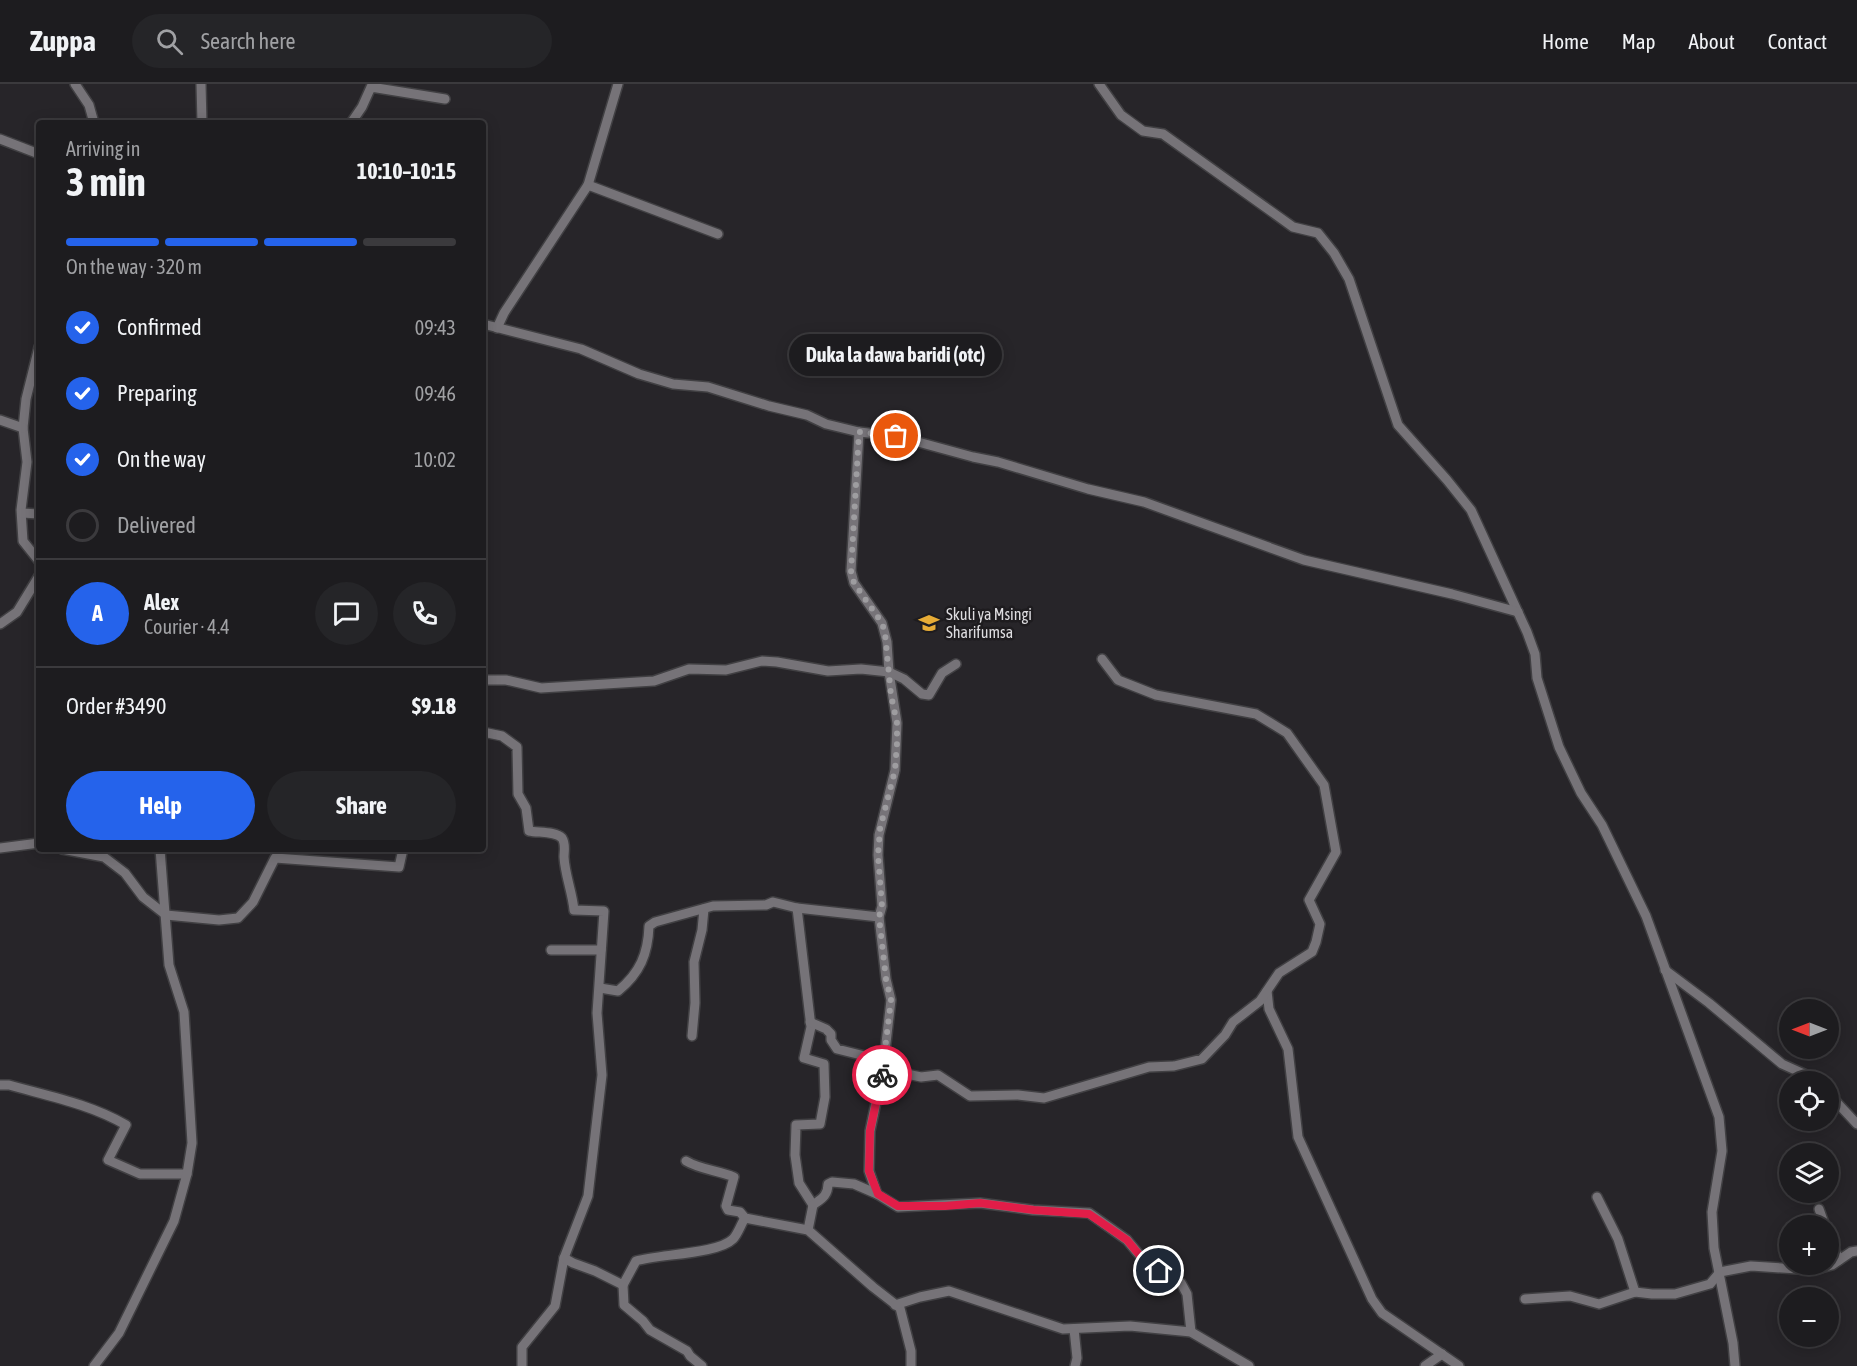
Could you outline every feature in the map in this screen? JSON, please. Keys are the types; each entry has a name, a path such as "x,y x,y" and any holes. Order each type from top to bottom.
{"street":[{"path":"75,84 89,105 93,120"},
{"path":"201,84 202,120"},
{"path":"497,328 504,313 588,185 618,84"},
{"path":"1100,84 1121,115 1143,131 1163,134 1293,228 1318,233 1334,253 1349,279 1398,425 1471,510 1535,654 1538,678 1559,747 1581,793 1602,825 1646,916 1719,1117 1722,1151 1712,1212 1714,1248 1733,1343 1735,1366"},
{"path":"353,120 372,85 445,99"},
{"path":"0,139 36,153"},
{"path":"588,185 718,234"},
{"path":"486,325 581,350 639,374 673,384 708,387 807,415 826,424 859,432 896,436 998,462 1088,489 1144,502 1304,560 1452,594 1518,612"},
{"path":"36,358 26,399 23,428 27,462 22,513 23,542 36,557"},
{"path":"0,420 23,428"},
{"path":"859,432 851,571 854,583 882,623 888,642 889,672 897,723 895,770 879,835 878,855 882,906 879,917 886,979 891,1000 883,1069 870,1131 869,1171 878,1194"},
{"path":"22,513 36,514"},
{"path":"0,624 17,612 36,581"},
{"path":"810,1022 826,1029 831,1034 831,1040 837,1049 865,1056 883,1069 921,1077 938,1075 970,1096 1018,1095 1044,1098 1149,1067 1174,1066 1202,1059 1225,1035 1233,1022 1260,1001 1280,974 1312,952 1320,924 1309,900 1336,852 1324,785 1287,733 1256,714 1156,695 1118,680 1102,659"},
{"path":"486,680 506,680 541,688 654,681 689,669 726,670 762,661 828,671 861,669 889,672 904,679 922,694 929,695 942,673 956,664"},
{"path":"486,733 502,736 517,747 518,794 526,808 529,831 553,833 562,838 565,845 566,875 574,910 604,911 597,1013 602,1075 588,1196 564,1258 555,1306 522,1347 522,1366"},
{"path":"0,848 36,843"},
{"path":"78,852 104,857 125,873 143,897 166,915 219,920 238,918 253,902 275,858 399,867 402,852"},
{"path":"94,1366 119,1333 174,1221 187,1174 192,1143 184,1012 169,965 160,852"},
{"path":"600,988 618,991 632,980 648,946 649,926 664,919 713,906 766,905 773,902 797,908 879,917"},
{"path":"797,908 810,1022 804,1058 824,1064 825,1097 820,1124 796,1125 795,1155 799,1183 813,1206 808,1230"},
{"path":"692,1036 695,1003 694,962 702,930 704,909"},
{"path":"552,950 601,950"},
{"path":"1664,969 1782,1064 1798,1071"},
{"path":"1267,991 1269,1009 1288,1049 1298,1137 1372,1299 1382,1313 1459,1366"},
{"path":"0,1085 9,1085 87,1107 126,1125 108,1160 140,1174 187,1174"},
{"path":"1839,1105 1857,1124"},
{"path":"686,1161 703,1169 719,1171 734,1177 726,1206 728,1210 740,1212 745,1218 808,1230 900,1308 911,1351 911,1366"},
{"path":"813,1206 822,1200 828,1185 832,1182 854,1184 898,1206 980,1203 1089,1214 1127,1240 1152,1270 1159,1271 1181,1283 1187,1294 1191,1332"},
{"path":"1598,1197 1618,1239 1635,1292"},
{"path":"1819,1209 1821,1215"},
{"path":"702,1366 687,1351 650,1330 624,1305 623,1285 636,1261 650,1257 704,1251 733,1240 745,1218"},
{"path":"1839,1260 1857,1251"},
{"path":"564,1258 623,1285"},
{"path":"1525,1299 1570,1296 1599,1304 1635,1292 1675,1294 1710,1284 1720,1272 1751,1266 1779,1268"},
{"path":"895,1305 949,1291 1063,1329 1130,1326 1191,1332 1249,1366"},
{"path":"1074,1329 1077,1358 1075,1366"},
{"path":"1425,1366 1442,1354"}],"way so far":[{"path":"882,1075 891,1000 886,979 879,917 882,906 878,855 880,829 895,770 897,723 891,695 888,642 882,623 854,583 851,571 859,432 896,436"}],"place":[{"name":"Duka la dawa baridi (otc)","path":"896,436"},
{"name":"Skuli ya Msingi Sharifumsa","path":"929,623"}],"route":[{"path":"882,1075 870,1131 869,1171 878,1194 898,1206 980,1203 1089,1214 1127,1240 1152,1270 1159,1271"}]}
